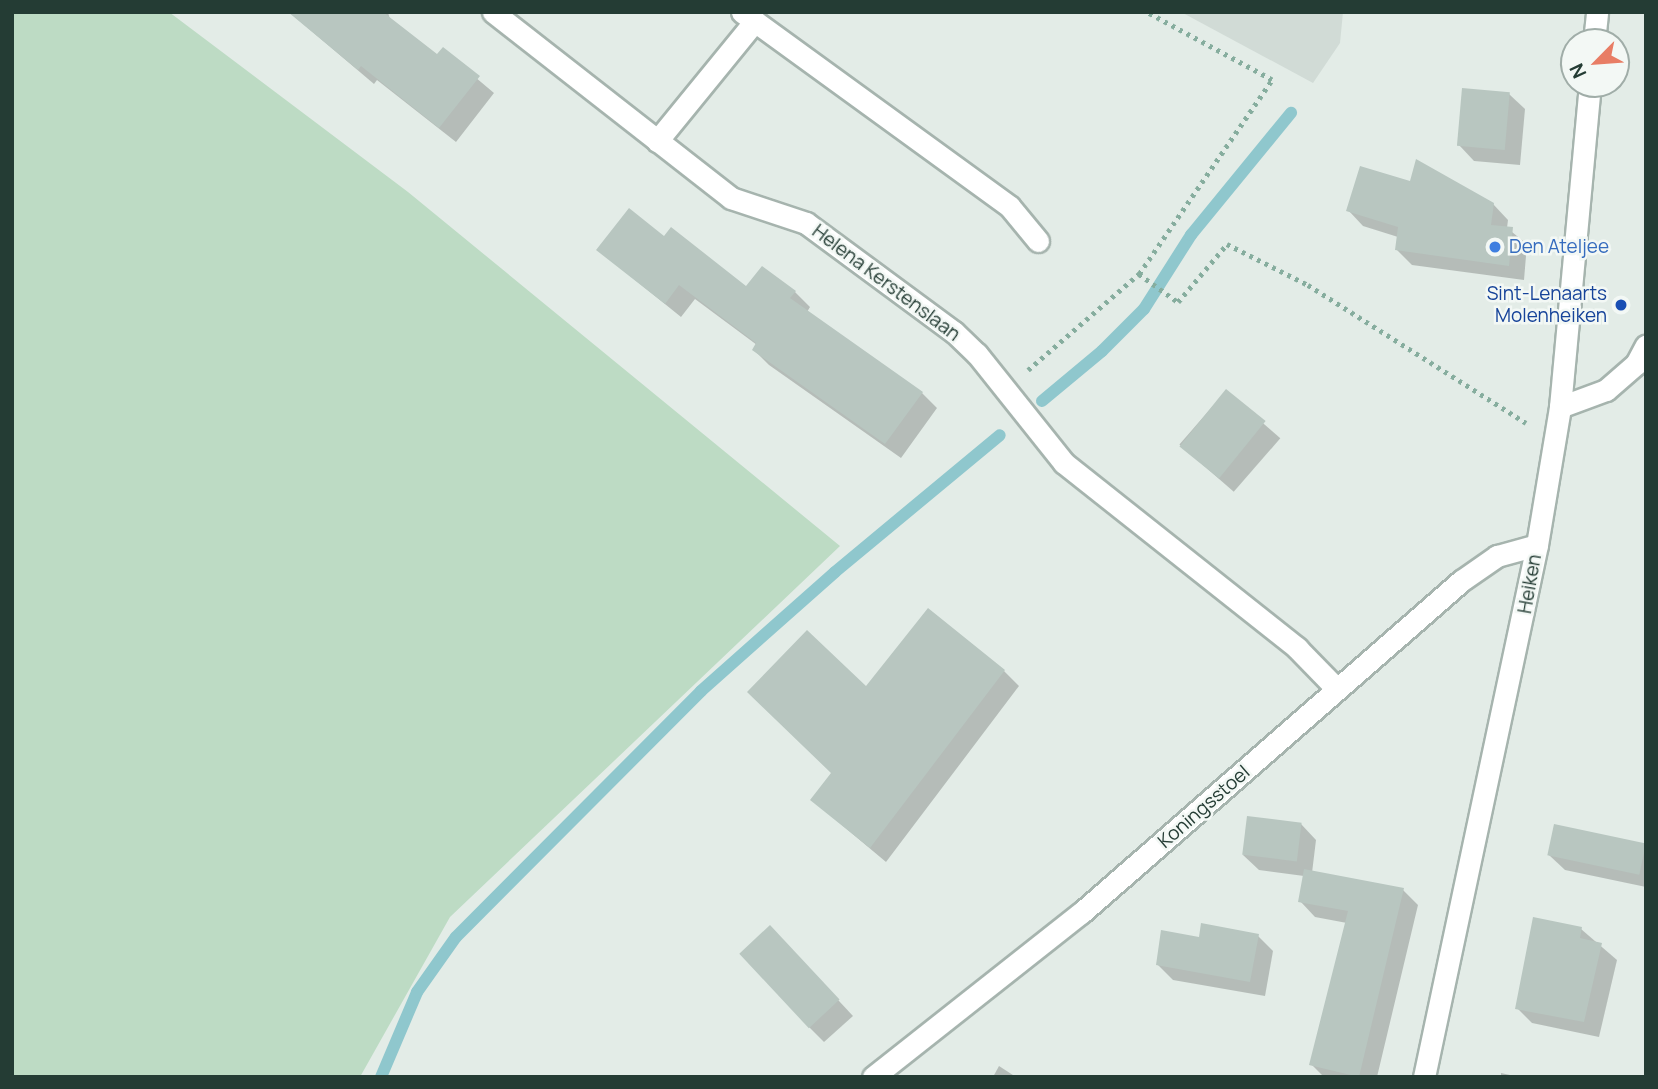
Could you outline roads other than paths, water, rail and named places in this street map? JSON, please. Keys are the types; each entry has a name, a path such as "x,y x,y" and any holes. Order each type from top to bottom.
{"street":[{"name":"Helena Kerstenslaan","path":"492,12 731,198 806,223 954,332 1006,389 1065,463 1297,648 1337,690"},
{"path":"657,141 748,16 1010,207 1038,241"},
{"name":"Heiken","path":"1423,1077 1537,545 1560,407 1589,98"},
{"path":"1560,407 1606,390 1636,364 1646,345"},
{"name":"Koningsstoel","path":"873,1077 1071,922 1461,581 1497,556 1537,545"}],"waterway":[{"path":"1042,401 1102,351 1144,309 1191,235 1291,113"},
{"path":"381,1077 417,992 456,937 701,691 835,572 1000,435"}],"place":[{"name":"Den Ateljee","path":"1495,247"},
{"name":"Sint-Lenaarts Molenheiken","path":"1621,305"}]}
